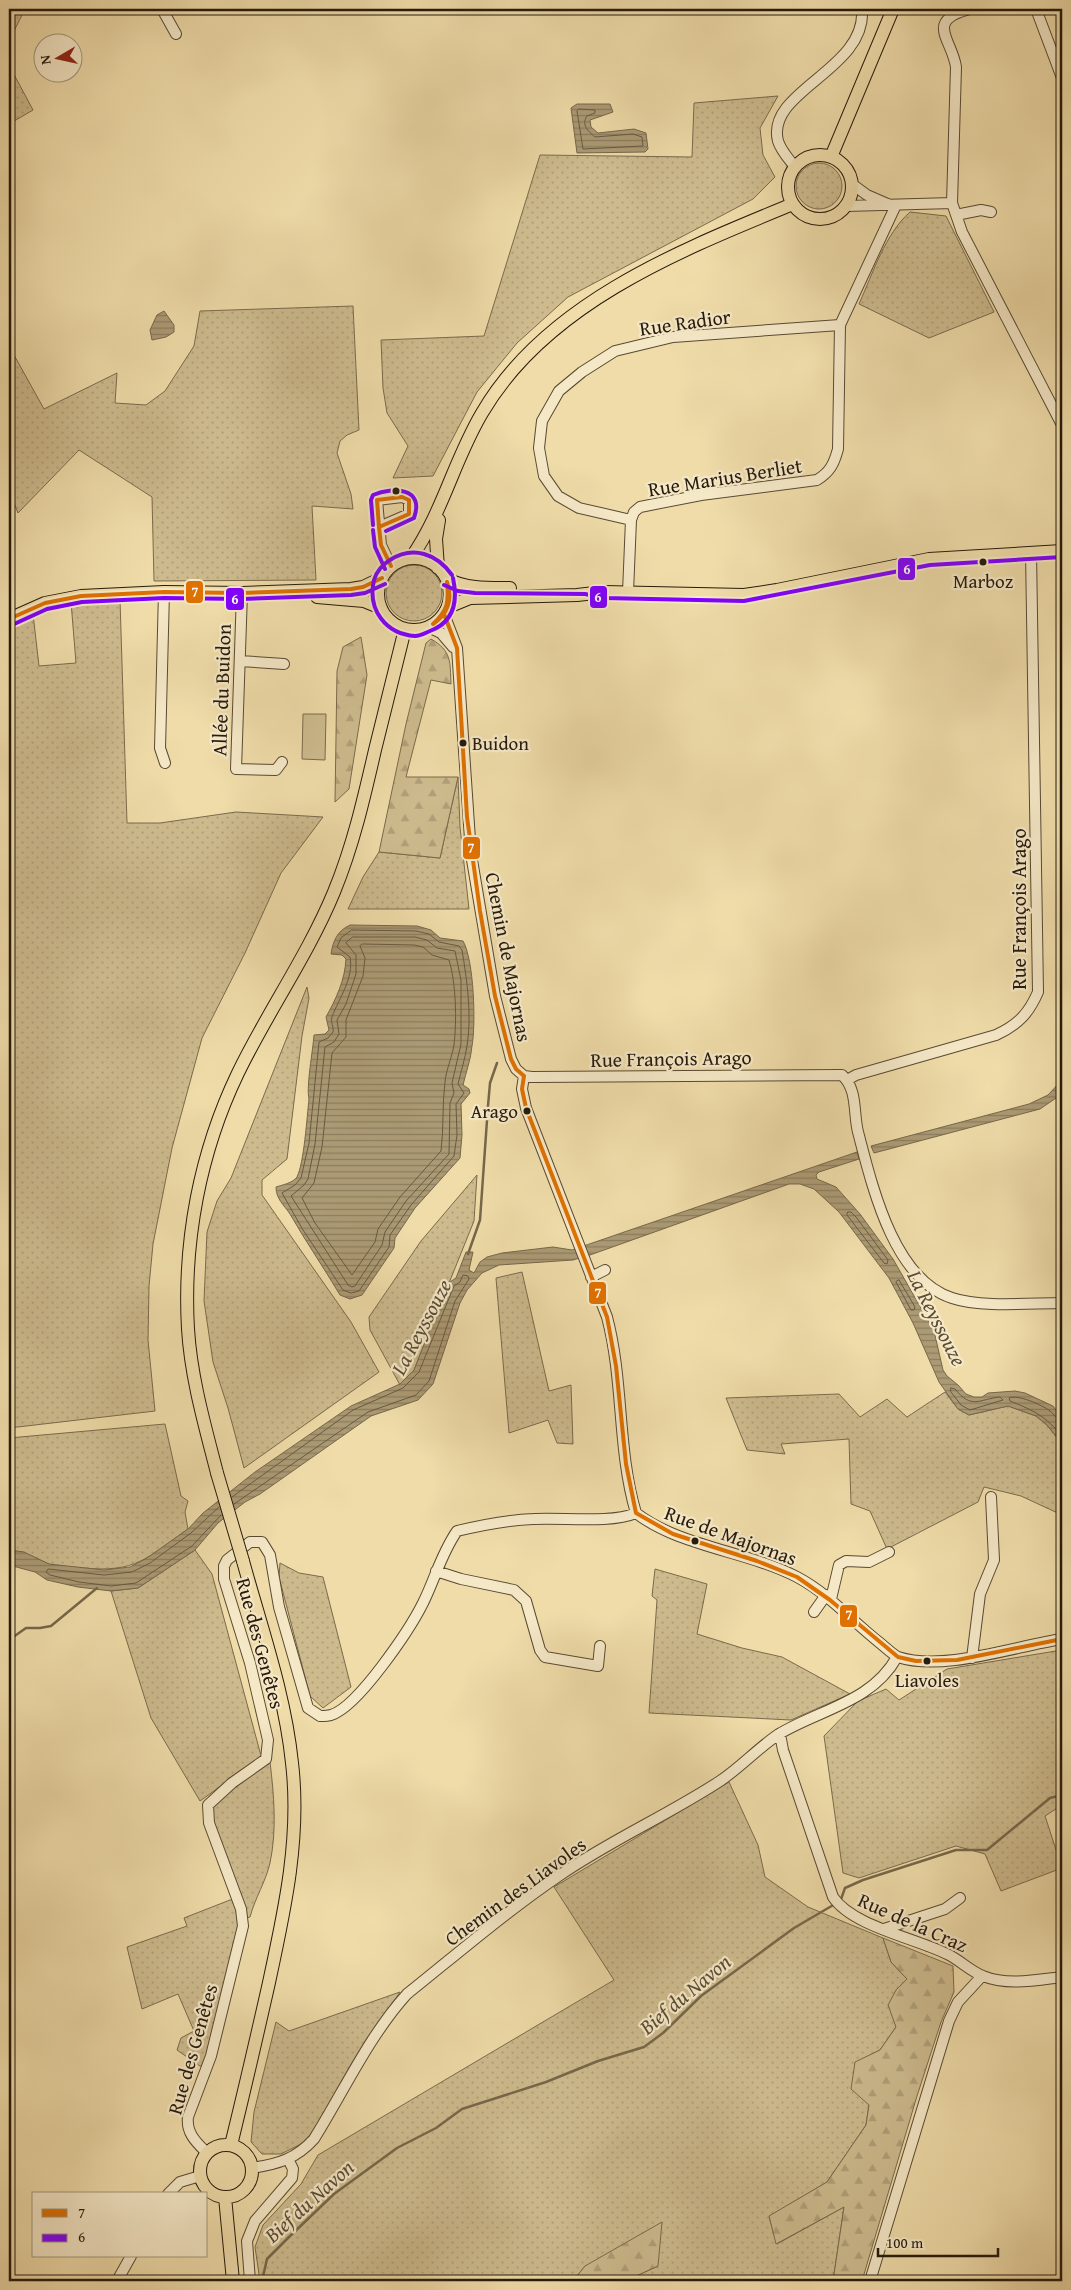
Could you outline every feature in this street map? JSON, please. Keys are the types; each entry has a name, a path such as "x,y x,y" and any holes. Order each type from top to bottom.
{"main road":[{"path":"831,157 893,9"},
{"path":"812,156 831,157 846,167 852,184 852,192 846,206 839,214 819,219 809,217 800,212 793,204 789,195 788,185 795,167 812,156"},
{"path":"411,558 427,536 442,505 462,452 483,410 520,362 558,327 606,291 734,228 793,204"},
{"path":"438,568 436,539 442,505"},
{"path":"446,611 450,588 447,579 438,568 422,559 411,558 391,566 382,578 378,598 381,608 391,621 405,629 428,627 446,611 470,598 577,595 604,592 727,595 759,593 929,559 1062,551"},
{"path":"9,619 30,608 64,598 164,592 242,593 351,589 363,587 382,578"},
{"path":"447,579 459,585 475,587 586,588 604,592"},
{"path":"242,593 269,596 341,598 364,601 381,608"},
{"path":"231,2145 286,1906 294,1831 292,1764 288,1733 272,1664 200,1410 188,1329 189,1247 201,1181 217,1125 239,1072 312,939 335,891 356,830 405,629"},
{"path":"231,2145 245,2153 252,2168 248,2185 234,2196 225,2197 209,2191 200,2176 202,2159 207,2153 214,2147 231,2145"},
{"path":"225,2197 233,2281"}],"street":[{"path":"162,9 176,34"},
{"path":"795,167 779,143 777,126 779,119 797,97 852,45 861,28 862,9"},
{"path":"970,9 959,12 949,18 944,24 943,34 955,56 956,67 952,203 962,232 1062,425"},
{"path":"1036,9 1062,78"},
{"path":"852,184 867,195 894,205"},
{"path":"846,206 952,203"},
{"name":"Rue Marius Berliet","path":"628,592 631,520 634,512 640,507 701,495 817,480 827,474 834,465 838,449 840,325 894,205"},
{"path":"956,216 981,210 991,212"},
{"name":"Rue Radior","path":"631,520 579,508 558,496 544,476 539,448 542,421 559,391 582,372 616,351 664,339 840,325"},
{"path":"379,527 381,545 391,566"},
{"name":"Rue François Arago","path":"524,1076 834,1074 842,1075 847,1080 856,1075 996,1035 1013,1028 1032,1006 1038,992 1031,552"},
{"path":"164,592 160,748 165,763"},
{"name":"Allée du Buidon","path":"242,593 236,769 276,770 282,762"},
{"name":"Chemin de Majornas","path":"446,611 456,640 459,659 468,817 480,911 495,996 511,1059 516,1069 524,1076"},
{"name":"Chemin de Majornas","path":"428,627 448,639 459,659"},
{"path":"240,661 284,664"},
{"name":"Rue de Majornas","path":"524,1076 522,1096 607,1317 613,1338 626,1473 636,1513 658,1528 774,1566 796,1577 828,1597 897,1656"},
{"path":"847,1080 851,1086 856,1124 885,1224 918,1276 929,1286 952,1298 971,1303 1062,1303"},
{"path":"591,1277 605,1270"},
{"path":"972,1658 980,1594 994,1560 991,1497"},
{"name":"Rue des Genêtes","path":"207,2153 192,2137 187,2124 211,2056 243,1926 241,1909 209,1822 207,1809 210,1800 266,1759 268,1740 250,1663 224,1579 224,1566 227,1560 250,1542 262,1542 270,1556 279,1607 308,1708 320,1716 332,1715 342,1709 371,1682 423,1604 445,1548 457,1531 492,1523 532,1518 619,1518 636,1513"},
{"path":"814,1612 828,1597 839,1565 846,1561 869,1562 889,1552"},
{"path":"436,1571 461,1579 514,1590 521,1594 526,1601 540,1650 545,1657 598,1666 600,1646"},
{"path":"897,1656 933,1662 972,1658 1062,1639"},
{"name":"Chemin des Liavoles","path":"252,2168 276,2165 305,2149 314,2139 382,2025 408,1994 559,1876 589,1856 721,1780 780,1734 851,1701 880,1681 890,1670 897,1656"},
{"name":"Rue de la Craz","path":"780,1734 783,1750 833,1897 840,1907 859,1920 884,1928 958,1959 982,1976 1001,1980 1028,1982 1062,1977"},
{"path":"884,1928 945,1908 960,1898"},
{"path":"870,2281 949,2021 958,2002 982,1976"},
{"path":"250,2281 247,2241 255,2221 292,2178 293,2169 288,2159"},
{"path":"171,2192 187,2179 200,2176"},
{"path":"117,2281 130,2258"}],"green space":[{"path":"9,9 25,9 12,35 10,67 33,110 9,124"},
{"path":"778,96 760,128 763,155 775,177 753,199 568,297 517,343 477,392 433,476 393,478 408,446 387,413 383,388 381,340 484,336 540,155 692,157 694,103"},
{"path":"819,163 832,167 838,173 842,186 838,199 832,205 819,209 806,205 800,199 796,186 800,173 806,167"},
{"path":"910,212 946,216 994,312 929,338 859,304 893,231"},
{"path":"353,306 359,430 347,435 340,441 337,453 351,494 353,509 312,506 316,580 154,581 152,497 79,450 18,513 9,490 9,346 44,409 117,373 115,403 146,405 165,391 194,346 200,311"},
{"path":"409,565 419,565 434,573 440,582 442,593 440,604 434,613 419,621 409,621 398,616 391,609 386,598 386,588 391,577 398,570"},
{"path":"120,600 127,823 160,823 236,812 323,817 281,873 245,953 202,1038 172,1148 153,1244 149,1286 148,1340 155,1411 9,1428 9,626 33,614 39,666 76,663 71,602"},
{"path":"361,637 367,675 349,789 335,802 337,671 343,647"},
{"path":"431,639 443,648 449,658 451,684 431,680 406,777 458,777 440,858 379,852 406,724 426,643"},
{"path":"303,714 326,714 325,760 302,759"},
{"path":"458,777 460,827 469,909 348,909 363,877 379,852 440,858"},
{"path":"307,987 309,998 302,1036 287,1159 262,1180 262,1195 351,1322 379,1372 244,1468 213,1362 204,1301 207,1232 217,1201 231,1178"},
{"path":"477,1175 474,1221 414,1370 400,1385 370,1330 369,1317 421,1241"},
{"path":"522,1272 549,1391 571,1385 573,1444 557,1443 548,1420 509,1433 496,1278"},
{"path":"945,1392 958,1409 969,1415 1008,1406 1036,1416 1047,1425 1062,1444 1062,1515 1021,1496 984,1487 978,1502 887,1549 870,1511 851,1504 849,1439 781,1444 785,1454 747,1450 726,1398 839,1394 860,1417 887,1399 907,1417"},
{"path":"165,1424 181,1496 188,1501 185,1512 188,1529 140,1561 129,1566 116,1568 101,1569 57,1566 9,1550 9,1438"},
{"path":"195,1550 212,1574 262,1756 200,1801 151,1718 111,1591 138,1588"},
{"path":"280,1563 299,1573 323,1577 351,1687 323,1708 310,1696 279,1577"},
{"path":"655,1569 707,1584 697,1634 742,1648 782,1657 850,1694 791,1720 649,1713 657,1600 652,1596"},
{"path":"1062,1650 1062,1805 1045,1816 1062,1868 1001,1891 985,1854 956,1846 859,1878 843,1873 824,1736 858,1701 886,1689 899,1700 947,1669"},
{"path":"270,1762 274,1800 272,1851 266,1876 250,1917 247,1918 212,1824 211,1808 223,1792"},
{"path":"729,1782 758,1845 765,1877 808,1907 883,1938 891,1962 907,1979 896,1990 896,2027 880,2050 855,2063 869,2105 866,2125 827,2182 769,2217 777,2244 844,2207 833,2281 748,2281 747,2278 745,2281 625,2281 658,2266 585,2266 573,2281 260,2281 255,2247 263,2225 301,2184 318,2155 614,1980 554,1887"},
{"path":"234,1900 239,1924 204,2065 200,2066 177,2050 181,2038 194,2031 178,1994 142,2009 127,1947 187,1926 184,1918"},
{"path":"883,1938 953,1966 954,1992 941,2022 917,2096 862,2281 833,2281 844,2207 776,2244 769,2216 827,2182 866,2125 869,2105 851,2089 855,2062 880,2050 896,2027 888,2005 896,1990 907,1979 891,1962"},
{"path":"400,1992 369,2039 317,2127 303,2143 281,2154 262,2154 251,2142 254,2112 276,2022 289,2031"},
{"path":"662,2222 658,2266 625,2281 573,2281 585,2266"}],"water":[{"path":"577,104 610,104 613,112 590,120 591,127 598,133 634,129 646,133 648,149 645,152 577,153 571,108"},
{"path":"164,311 174,325 174,332 166,337 152,340 150,330 157,315"},
{"path":"350,925 417,926 431,930 440,938 463,941 470,962 474,1023 470,1061 463,1085 469,1089 470,1093 461,1104 462,1135 460,1158 415,1208 395,1238 394,1248 362,1295 350,1299 340,1295 279,1198 276,1187 293,1181 297,1177 299,1170 306,1128 314,1035 325,1034 329,1030 326,1017 339,989 346,959 342,955 331,954 332,949 339,933"},
{"path":"1062,1080 1062,1094 1040,1109 874,1153 871,1146 1029,1104 1048,1095"},
{"path":"857,1152 859,1159 819,1172 816,1175 817,1179 836,1187 860,1214 893,1259 934,1331 943,1370 947,1376 966,1394 974,1397 982,1397 988,1393 1015,1391 1025,1393 1053,1406 1062,1418 1062,1444 1047,1425 1036,1416 1008,1406 969,1415 958,1409 939,1382 913,1323 889,1278 839,1212 814,1189 800,1184 789,1184 573,1260 499,1265 482,1273 467,1290 460,1303 433,1384 418,1400 371,1416 260,1494 245,1502 218,1523 195,1550 138,1588 111,1591 78,1587 47,1580 35,1572 9,1565 9,1550 24,1552 49,1564 104,1570 130,1567 147,1558 188,1529 203,1513 255,1472 351,1406 400,1384 414,1370 439,1306 450,1282 456,1278 466,1252 473,1252 469,1270 474,1273 480,1262 487,1257 502,1253 553,1247 572,1250"}],"waterway":[{"path":"468,1254 480,1220 490,1083 497,1063"},
{"path":"9,1640 26,1628 51,1626 97,1588"},
{"name":"Bief du Navon","path":"840,1902 845,1888 863,1880 956,1850 987,1850 1050,1798 1062,1795"},
{"name":"Bief du Navon","path":"262,2281 267,2259 289,2237 334,2194 397,2148 436,2128 462,2109 546,2082 598,2061 644,2047 663,2033 701,1996 794,1928 835,1904"}],"transit line":[{"name":"6","path":"373,525 371,500 373,495 389,491 405,492 411,495 415,500 414,518 386,531"},
{"name":"7","path":"402,497 409,500 409,514 379,527 377,500 402,497"},
{"name":"7","path":"379,527 381,545 391,566"},
{"name":"6","path":"373,530 375,547 385,569"},
{"name":"6","path":"452,575 432,557 416,553 399,555 385,564 375,577 373,601 376,610 387,625 395,631 419,636 438,627 449,616 455,595 453,578"},
{"name":"6","path":"444,585 458,591 475,593 585,594 604,598 744,601 930,565 1062,557"},
{"name":"7","path":"9,619 45,603 81,596 164,592 242,593 351,589 363,587 382,578"},
{"name":"7","path":"433,624 445,610 448,595 447,582"},
{"name":"7","path":"433,624 442,616 448,606 449,588 447,582"},
{"name":"6","path":"12,625 47,609 82,602 164,598 242,599 351,595 365,593 385,584"},
{"name":"7","path":"444,614 457,648 467,817 480,911 495,996 511,1059 516,1069 524,1076"},
{"name":"7","path":"524,1076 522,1089 526,1108 607,1317 616,1366 626,1464 636,1513 673,1534 757,1561 797,1577 830,1600 898,1657 916,1661 957,1660 1062,1639"}],"place":[{"name":"Marboz","path":"983,562"},
{"name":"Buidon","path":"463,743"},
{"name":"Arago","path":"527,1111"},
{"name":"Liavoles","path":"927,1661"}],"water label":[{"name":"La Reyssouze","path":"937,1318"},
{"name":"La Reyssouze","path":"421,1327"}]}
